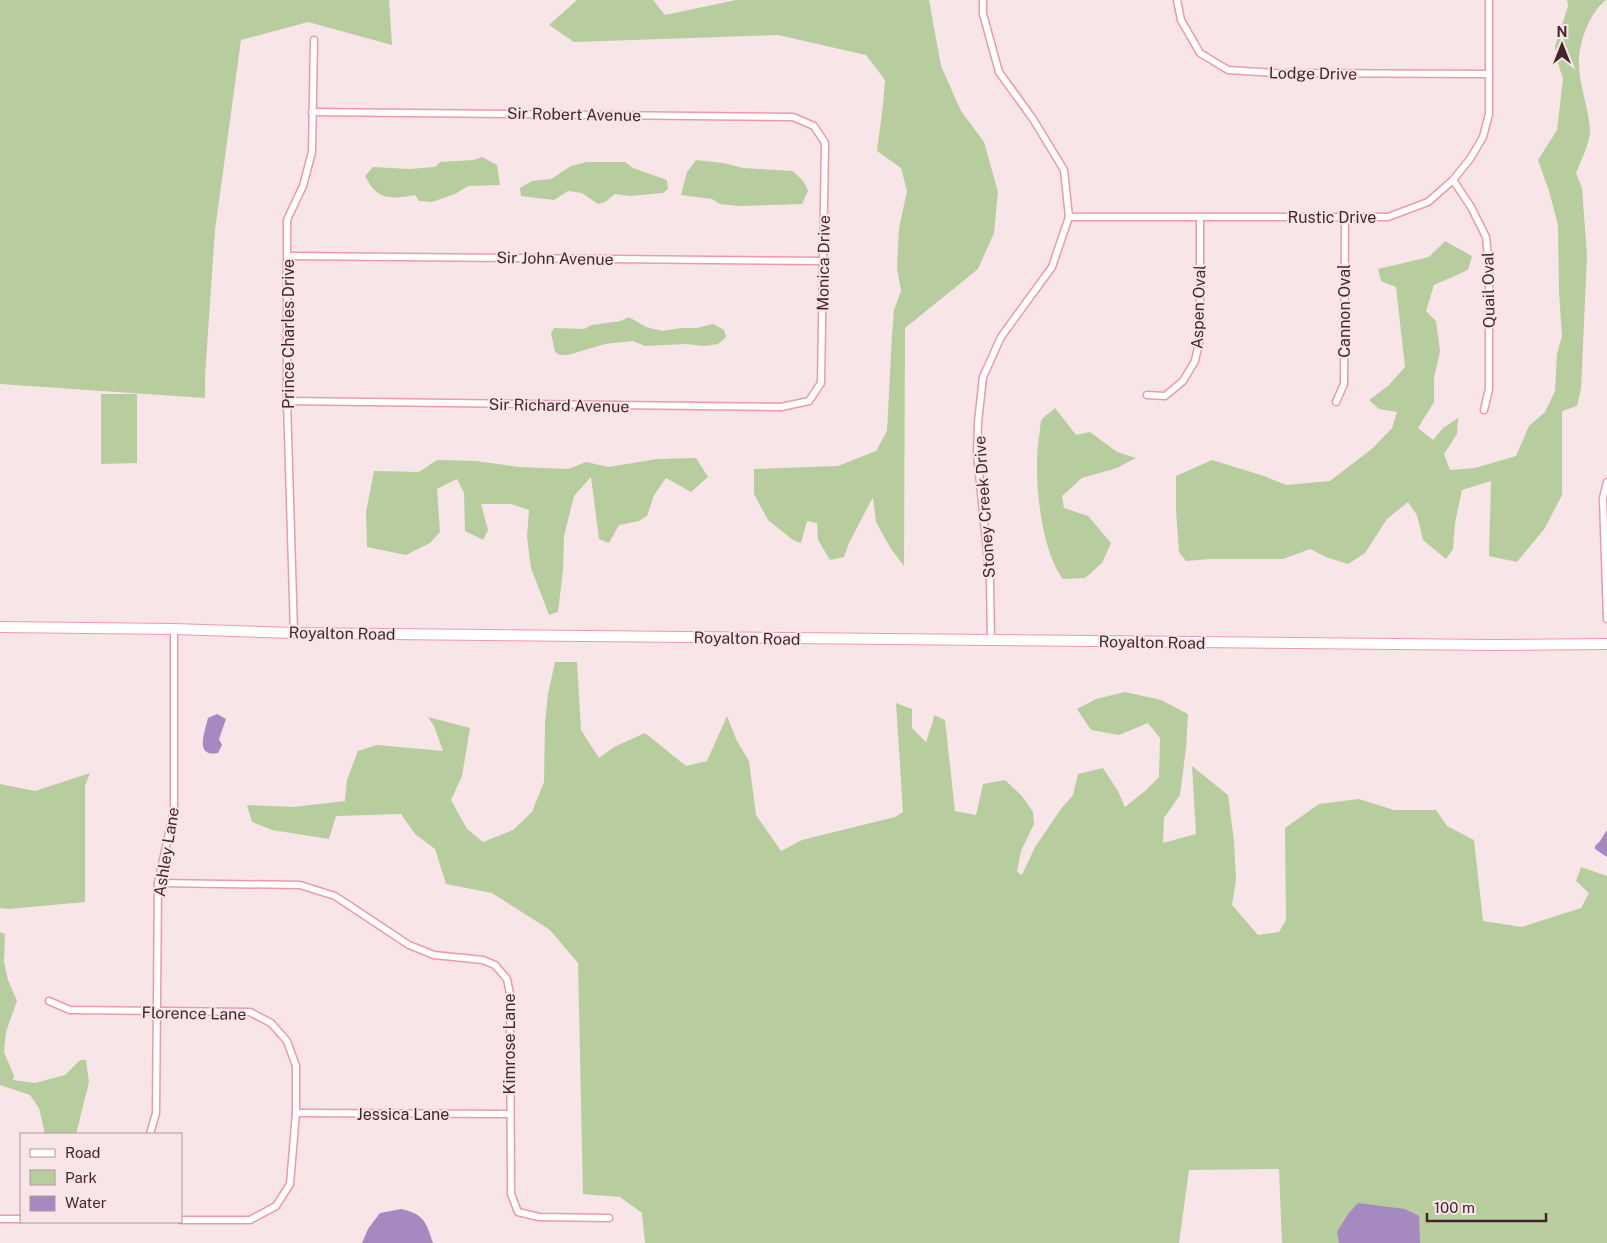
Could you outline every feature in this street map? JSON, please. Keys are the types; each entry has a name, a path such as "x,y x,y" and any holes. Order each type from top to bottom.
{"main road":[{"name":"Royalton Road","path":"0,627 174,629 294,633 1494,646 1607,644"}],"street":[{"name":"Stoney Creek Drive","path":"983,0 983,14 999,72 1033,119 1064,170 1069,217 1052,267 1000,337 983,377 977,454 990,580 991,640"},
{"name":"Lodge Drive","path":"1177,0 1181,20 1200,53 1228,70 1276,73 1489,74"},
{"name":"Rustic Drive","path":"1069,217 1388,217 1428,202 1453,180 1470,159 1483,137 1489,114 1489,0"},
{"name":"Prince Charles Drive","path":"294,633 287,401 287,220 303,186 312,152 314,40"},
{"name":"Sir Robert Avenue","path":"312,112 793,117 814,126 825,143"},
{"name":"Monica Drive","path":"821,383 825,143"},
{"name":"Quail Oval","path":"1453,180 1471,207 1486,237 1489,268 1489,388 1484,410"},
{"name":"Aspen Oval","path":"1147,395 1165,396 1183,381 1195,361 1200,338 1200,217"},
{"name":"Cannon Oval","path":"1336,402 1344,384 1344,217"},
{"name":"Sir John Avenue","path":"288,256 823,261"},
{"name":"Sir Richard Avenue","path":"287,401 781,407 809,401 821,383"},
{"path":"1607,482 1603,498 1607,619"},
{"name":"Ashley Lane","path":"150,1133 156,1113 158,883 174,810 174,629"},
{"name":"Kimrose Lane","path":"158,883 300,885 335,896 409,945 434,955 483,960 495,965 507,979 510,994 509,1114 511,1194 518,1212 539,1217 608,1218"},
{"name":"Florence Lane","path":"49,1000 70,1010 250,1012 272,1022 287,1041 296,1066 296,1113 290,1184 276,1206 250,1220 182,1220"},
{"name":"Jessica Lane","path":"296,1113 509,1114"},
{"path":"0,1219 20,1219"}],"green space":[{"path":"0,0 389,0 392,45 308,22 241,40 215,230 205,398 0,384"},
{"path":"577,0 653,0 665,15 736,0 929,0 941,66 961,111 984,142 998,192 994,233 978,269 905,328 904,566 891,549 876,522 873,497 849,543 844,557 830,560 818,540 817,523 807,521 801,543 793,540 768,520 754,494 754,469 838,466 876,451 887,431 894,310 901,291 897,268 899,228 907,191 901,168 877,151 885,80 866,55 778,35 574,42 549,25"},
{"path":"1567,0 1606,0 1600,5 1590,20 1583,37 1580,53 1580,78 1590,130 1587,146 1576,173 1582,188 1587,256 1581,389 1577,406 1562,411 1562,495 1545,528 1517,562 1489,556 1491,481 1462,490 1455,523 1453,549 1446,559 1423,540 1417,515 1408,502 1387,519 1365,553 1348,564 1326,557 1310,549 1283,559 1186,561 1179,552 1176,476 1212,460 1286,485 1330,481 1373,448 1392,428 1397,412 1379,409 1369,400 1388,386 1405,367 1396,287 1381,281 1378,269 1429,257 1445,241 1472,256 1468,270 1434,285 1426,311 1436,321 1440,351 1434,378 1434,402 1418,428 1433,440 1443,428 1458,418 1457,434 1444,454 1450,470 1475,468 1516,456 1529,426 1545,412 1555,391 1557,354 1562,336 1558,225 1538,160 1557,130 1563,79 1555,46 1568,6"},
{"path":"482,157 497,165 500,185 468,186 455,194 432,202 419,201 415,195 392,197 380,194 365,176 373,167 409,169 435,167 440,162 474,160"},
{"path":"696,160 723,163 743,168 793,171 804,182 808,191 802,204 739,206 720,204 712,199 681,195 687,172"},
{"path":"587,162 625,162 633,168 667,180 668,189 663,193 630,196 615,194 605,202 598,204 582,193 568,191 554,200 521,196 520,188 532,181 551,179 571,166"},
{"path":"629,317 646,327 663,331 697,328 713,324 724,330 726,337 718,344 704,346 686,344 645,346 633,341 605,344 568,355 560,355 555,352 551,333 554,328 584,329 592,325 621,321"},
{"path":"101,394 137,394 137,463 101,464"},
{"path":"1055,408 1076,435 1090,432 1117,452 1136,458 1117,468 1082,478 1062,496 1064,508 1088,516 1111,543 1102,563 1085,578 1063,579 1055,566 1049,549 1040,510 1037,452 1041,421"},
{"path":"696,458 708,477 691,492 666,478 654,495 647,516 639,521 619,525 609,543 599,539 591,477 574,496 564,536 563,570 558,612 549,615 531,568 527,537 529,510 511,504 481,504 488,530 483,540 465,531 464,493 457,479 437,489 440,532 430,543 406,555 367,547 366,512 374,471 419,472 437,460 476,461 518,467 568,469 586,462 609,467 657,459"},
{"path":"555,662 577,662 581,730 599,758 614,747 645,733 686,766 707,761 727,716 737,741 749,761 756,815 781,851 802,840 895,817 903,812 896,703 912,709 912,728 926,742 934,715 945,720 955,811 976,815 983,784 1005,780 1022,796 1033,812 1034,824 1021,851 1017,872 1022,875 1035,847 1073,795 1078,774 1103,768 1118,791 1125,807 1159,777 1160,738 1148,723 1119,735 1091,730 1077,709 1096,699 1125,692 1161,700 1188,714 1180,795 1164,818 1163,843 1196,834 1192,766 1228,795 1234,841 1236,880 1232,905 1258,935 1279,932 1286,920 1285,828 1319,804 1359,799 1394,810 1436,810 1447,826 1474,840 1483,921 1522,927 1581,908 1589,893 1576,881 1581,867 1607,876 1607,1243 1282,1243 1279,1169 1189,1170 1179,1243 645,1243 642,1213 620,1197 583,1194 578,963 550,930 492,893 446,884 435,849 415,834 401,814 336,816 329,839 272,830 252,822 247,805 293,807 345,801 347,780 358,751 377,745 443,751 434,726 428,717 470,728 462,776 451,800 467,829 483,842 513,830 532,812 544,782 545,723 548,694"},
{"path":"90,773 85,786 85,902 8,909 0,908 0,784 35,791"},
{"path":"0,932 5,934 4,962 8,980 17,1001 6,1032 4,1052 14,1076 13,1080 35,1083 65,1075 80,1060 86,1060 89,1082 76,1133 45,1133 39,1108 30,1095 0,1085"}],"water":[{"path":"217,714 226,719 219,739 222,745 218,753 211,753 203,748 203,742 208,718"},
{"path":"1607,830 1607,857 1595,849 1595,846"},
{"path":"1358,1203 1405,1209 1419,1216 1420,1243 1339,1243 1337,1232 1348,1214"},
{"path":"401,1209 415,1213 423,1220 433,1243 362,1243 368,1229 380,1213"}]}
